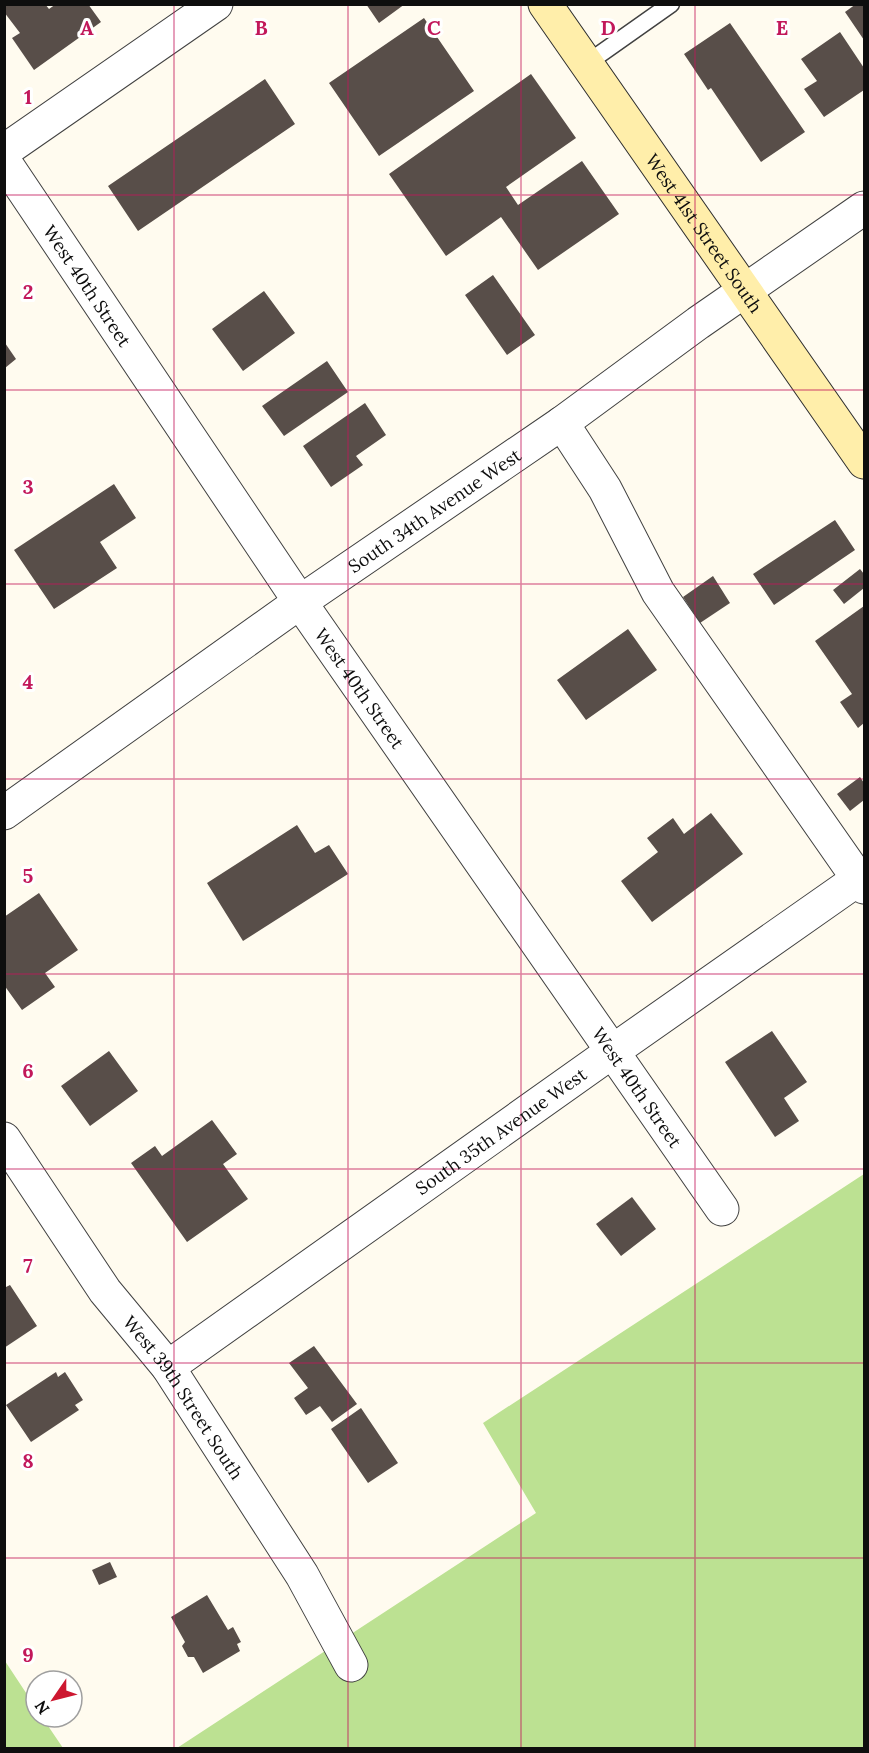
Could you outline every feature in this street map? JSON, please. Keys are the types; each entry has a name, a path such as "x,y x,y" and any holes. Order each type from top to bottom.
{"main road":[{"name":"West 41st Street South","path":"545,4 864,462"}],"street":[{"path":"4,151 216,4"},
{"name":"West 40th Street","path":"4,161 300,602 722,1209"},
{"name":"South 34th Avenue West","path":"4,813 300,602 562,423 744,291 864,208"},
{"path":"562,423 605,489 658,592 863,880"},
{"name":"South 35th Avenue West","path":"168,1367 613,1051 863,880"},
{"name":"West 39th Street South","path":"4,1139 105,1291 168,1367 302,1575 351,1665"}],"lane":[{"path":"586,64 671,4"}],"green space":[{"path":"864,1174 864,1748 177,1748 536,1513 483,1423"},
{"path":"5,1661 24,1690 24,1729 50,1729 63,1748 5,1748"}],"building":[{"path":"4,4 45,4 49,9 56,4 88,4 101,22 34,70 12,38 20,33 4,12"},
{"path":"366,4 405,4 379,23"},
{"path":"856,4 864,4 864,40 845,12"},
{"path":"424,18 474,91 379,156 329,83"},
{"path":"730,23 805,132 761,162 711,88 708,90 684,54"},
{"path":"840,32 864,68 864,90 824,117 804,89 817,81 801,59"},
{"path":"531,74 576,138 506,187 518,205 582,161 619,214 538,270 501,217 446,256 389,174"},
{"path":"265,79 295,124 138,231 108,186"},
{"path":"493,275 535,335 507,355 465,295"},
{"path":"264,291 295,333 243,371 212,329"},
{"path":"5,343 16,359 5,368"},
{"path":"327,361 348,392 284,436 262,406"},
{"path":"365,403 386,435 356,456 363,465 331,487 303,446"},
{"path":"114,484 136,518 100,542 117,568 54,609 14,550"},
{"path":"835,520 855,550 774,605 753,574"},
{"path":"860,569 864,574 864,588 844,604 833,590"},
{"path":"713,576 730,603 700,623 683,597"},
{"path":"864,606 864,723 858,728 840,702 852,694 815,641"},
{"path":"628,629 657,670 586,720 557,680"},
{"path":"860,777 864,783 864,800 850,811 837,794"},
{"path":"711,813 743,854 652,922 621,881 658,852 647,838 673,818 684,834"},
{"path":"297,825 315,853 329,845 348,874 243,941 207,883"},
{"path":"39,893 78,950 45,973 55,987 22,1010 4,985 4,917"},
{"path":"772,1031 807,1082 784,1098 799,1121 775,1137 725,1062"},
{"path":"109,1051 138,1091 90,1126 61,1086"},
{"path":"212,1120 237,1154 223,1164 248,1199 187,1242 131,1163 155,1146 162,1156"},
{"path":"632,1197 656,1229 621,1256 596,1224"},
{"path":"10,1285 37,1326 4,1348 4,1288"},
{"path":"314,1346 357,1404 332,1422 320,1406 306,1415 294,1398 308,1388 289,1363"},
{"path":"56,1372 58,1377 65,1372 83,1400 75,1405 79,1410 31,1442 6,1405"},
{"path":"361,1408 398,1463 368,1483 331,1429"},
{"path":"110,1562 117,1577 99,1585 92,1570"},
{"path":"207,1595 228,1630 233,1627 241,1642 237,1644 240,1651 203,1673 194,1657 188,1657 182,1646 185,1642 171,1617"}]}
